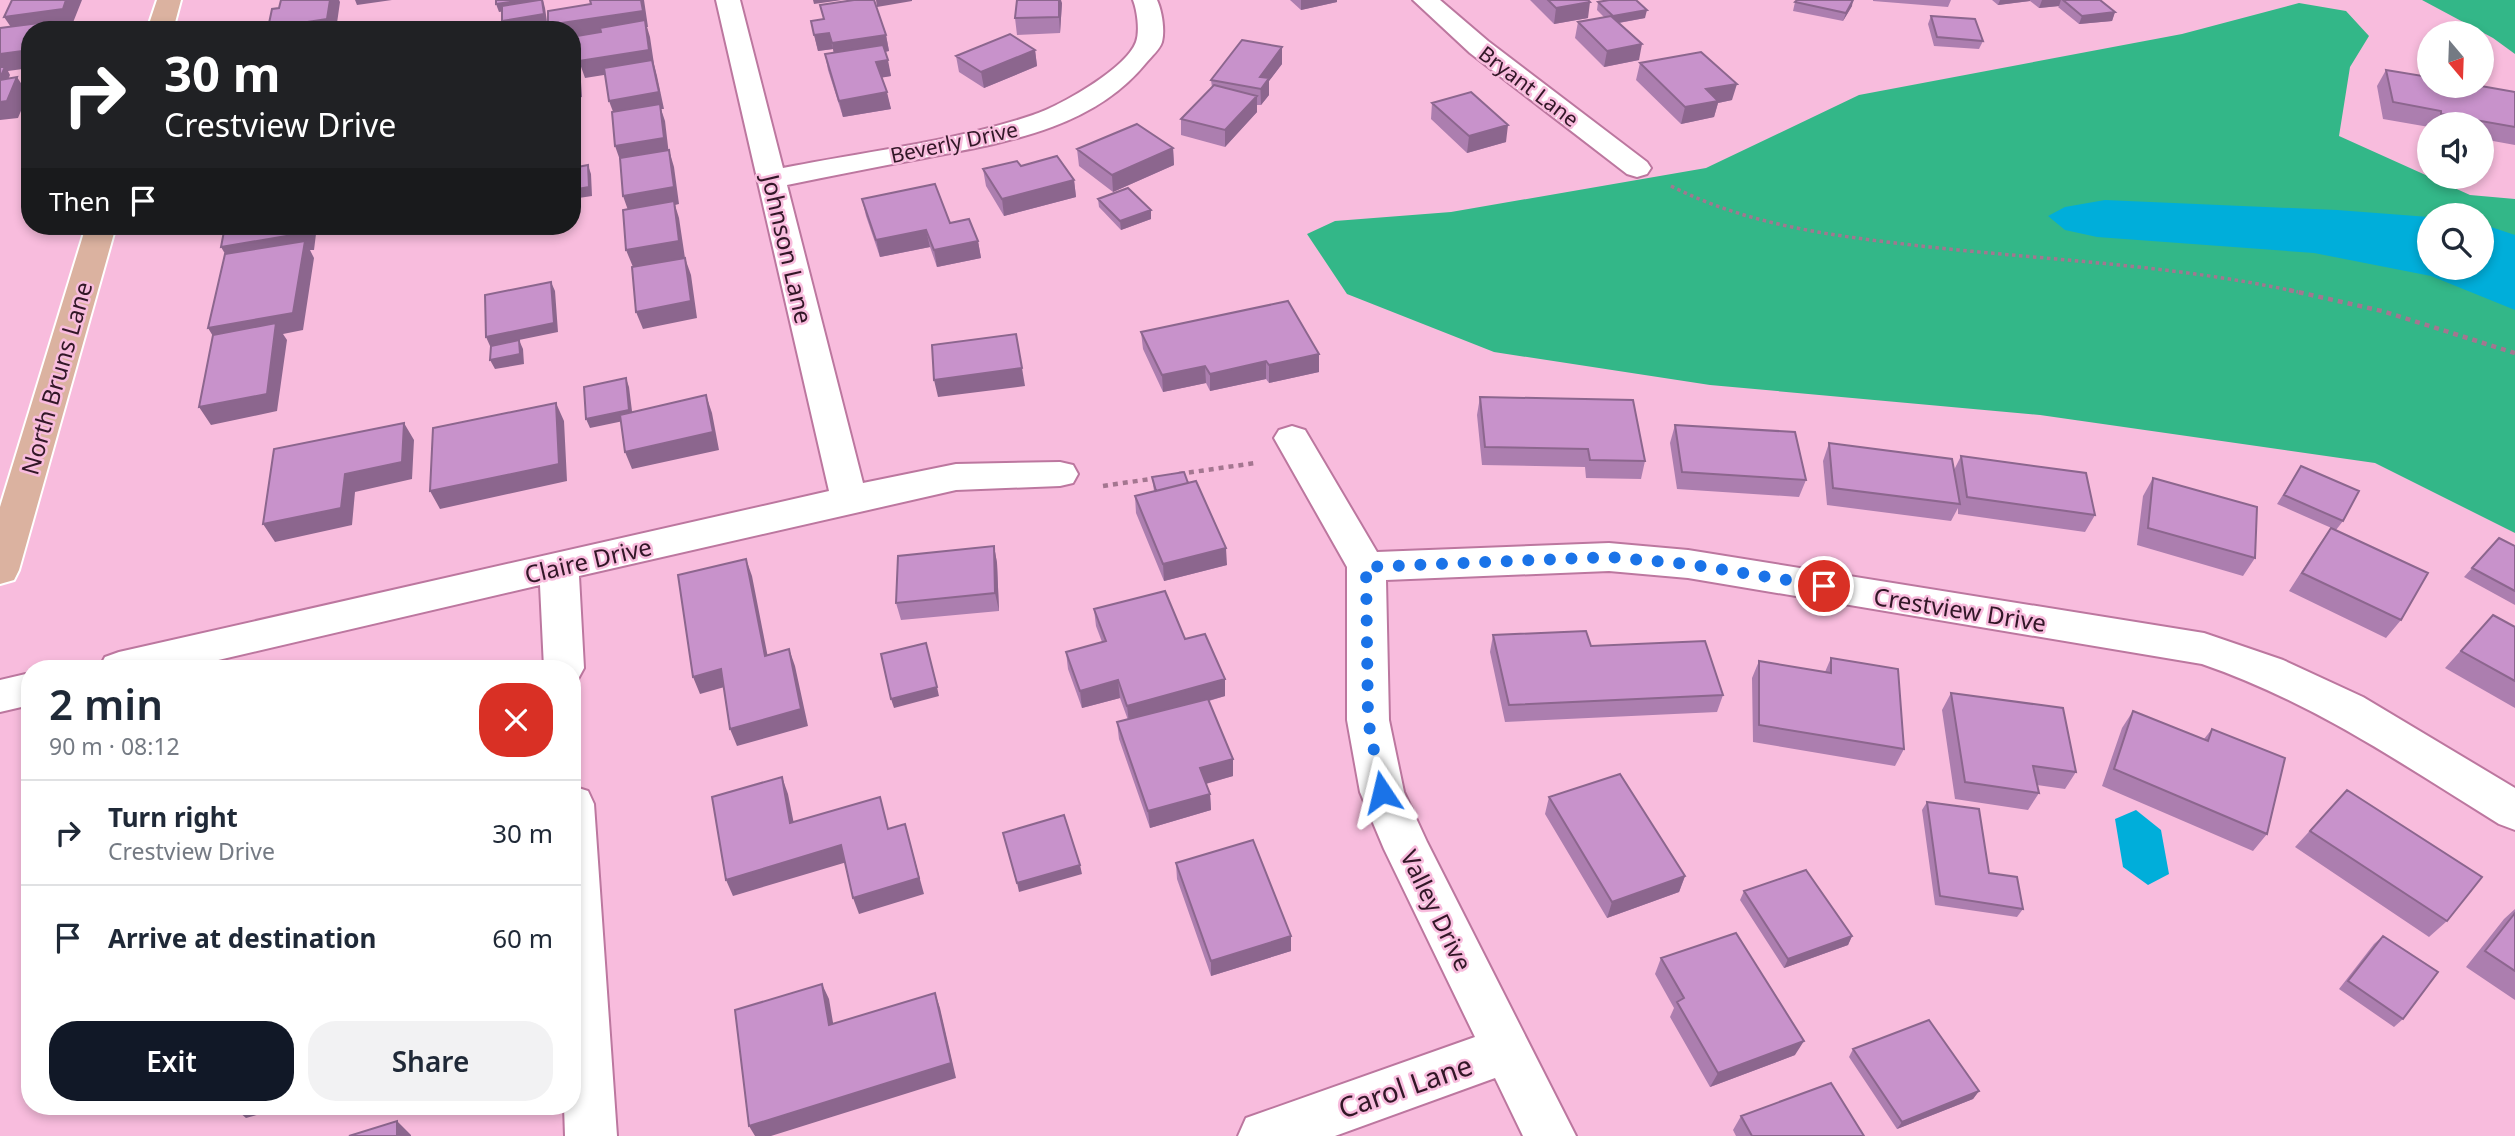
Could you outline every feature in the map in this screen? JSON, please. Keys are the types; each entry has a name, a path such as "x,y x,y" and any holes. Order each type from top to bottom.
{"main road":[{"path":"163,21 169,0"},
{"name":"North Bruns Lane","path":"0,570 7,529 98,235"}],"street":[{"name":"Johnson Lane","path":"728,0 849,499"},
{"name":"Beverly Drive","path":"772,179 1017,131 1079,106 1119,79 1149,44 1149,9 1145,0"},
{"name":"Bryant Lane","path":"1425,0 1479,47 1637,167"},
{"name":"Valley Drive","path":"1292,438 1366,567 1368,720 1382,792 1407,849 1550,1136"},
{"name":"Claire Drive","path":"154,660 849,499 956,477 1060,474"},
{"name":"Crestview Drive","path":"1366,567 1609,557 1688,564 2204,649 2269,671 2347,709 2515,811"},
{"path":"559,567 564,660"},
{"path":"0,696 21,691"},
{"path":"581,953 592,1136"},
{"name":"Carol Lane","path":"1264,1136 1507,1050"}],"path":[{"path":"1637,167 1686,195 1742,218 1815,234 1975,253 2155,269 2258,284 2357,306 2472,337 2515,353"},
{"path":"1175,475 1255,463"},
{"path":"1095,487 1161,477"}],"green space":[{"path":"2422,0 2515,0 2515,54 2494,39 2494,21 2461,21"},
{"path":"2299,3 2346,11 2369,36 2350,67 2339,136 2417,171 2417,189 2457,189 2470,195 2515,199 2515,533 2375,463 2040,415 1710,385 1494,352 1347,294 1307,234 1335,221 1451,212 1706,168 1859,95 2182,34"}],"water":[{"path":"2105,200 2417,216 2417,273 2314,253 2097,237 2065,230 2048,216 2065,207"},
{"path":"2494,228 2515,235 2515,310 2441,280 2494,280"},
{"path":"2136,810 2161,830 2169,874 2148,885 2123,867 2115,819"}],"building":[{"path":"12,0 66,0 63,9 4,17"},
{"path":"281,0 330,0 327,19 269,21 272,9 279,8"},
{"path":"496,0 525,0 496,4"},
{"path":"542,0 544,14 502,21 502,6"},
{"path":"590,0 641,0 643,11 575,21 548,21 548,11 591,4"},
{"path":"874,0 886,35 832,43 829,33 814,35 811,21 824,19 820,5"},
{"path":"1017,0 1059,0 1059,17 1015,18"},
{"path":"1548,0 1588,0 1590,2 1556,8"},
{"path":"1636,0 1647,10 1613,16 1598,2"},
{"path":"1853,0 1846,13 1795,2"},
{"path":"2063,0 2100,0 2115,12 2082,16"},
{"path":"1611,16 1642,44 1607,51 1578,22"},
{"path":"1931,16 1975,19 1983,41 1937,37"},
{"path":"645,20 649,50 581,61 581,35 601,32 600,28"},
{"path":"21,25 21,51 0,54 0,28"},
{"path":"1010,34 1035,50 981,72 956,56"},
{"path":"1242,40 1282,47 1260,77 1269,78 1261,89 1211,80"},
{"path":"883,45 888,60 876,62 887,92 839,101 825,54"},
{"path":"1701,52 1737,84 1706,89 1718,101 1685,107 1640,63"},
{"path":"652,60 659,92 609,101 604,68"},
{"path":"2386,70 2417,75 2417,98 2494,98 2494,88 2515,92 2515,127 2494,123 2494,112 2441,112 2393,102"},
{"path":"17,77 7,101 0,102 0,80"},
{"path":"1214,85 1257,96 1225,130 1181,119"},
{"path":"1471,92 1508,125 1469,136 1432,103"},
{"path":"660,104 664,138 615,146 612,112"},
{"path":"1137,124 1173,148 1112,175 1077,149"},
{"path":"669,150 674,187 623,196 620,158"},
{"path":"1057,156 1074,180 1002,199 983,169 1017,161 1021,166"},
{"path":"588,165 589,187 581,188 581,166"},
{"path":"935,184 950,223 969,219 978,241 934,250 926,230 876,240 862,199"},
{"path":"1128,188 1151,210 1120,221 1098,199"},
{"path":"674,201 679,241 626,250 623,210"},
{"path":"223,235 292,235 221,247"},
{"path":"305,241 293,313 208,328 225,254"},
{"path":"685,258 691,301 636,312 632,267"},
{"path":"551,282 554,323 486,337 485,295"},
{"path":"1288,301 1319,354 1269,365 1266,361 1210,374 1205,366 1162,375 1141,332"},
{"path":"276,323 267,394 199,407 213,335"},
{"path":"1016,334 1022,368 934,380 932,345"},
{"path":"519,340 520,354 490,360 491,346"},
{"path":"626,378 629,410 586,419 584,387"},
{"path":"706,395 713,432 625,452 620,415"},
{"path":"1480,397 1633,400 1645,461 1590,460 1588,449 1485,447"},
{"path":"556,403 559,464 430,491 433,428"},
{"path":"404,423 402,462 345,474 341,508 263,524 274,449"},
{"path":"1675,425 1795,432 1806,480 1682,472"},
{"path":"1829,443 1952,459 1960,504 1833,488"},
{"path":"1961,456 2086,473 2095,515 1967,497"},
{"path":"2301,466 2359,491 2343,521 2284,495"},
{"path":"1184,472 1188,483 1156,491 1152,477"},
{"path":"2153,478 2257,507 2255,558 2148,528"},
{"path":"1196,481 1226,548 1163,564 1135,496"},
{"path":"2331,528 2428,573 2401,620 2302,573"},
{"path":"2499,538 2515,546 2515,591 2472,568"},
{"path":"994,546 995,593 896,603 898,556"},
{"path":"746,559 765,656 789,649 801,709 730,729 721,669 693,677 678,575"},
{"path":"1165,591 1185,639 1205,634 1225,679 1127,706 1118,680 1080,691 1066,652 1106,641 1094,609"},
{"path":"2493,615 2515,627 2515,681 2461,651"},
{"path":"1586,631 1591,646 1705,641 1723,695 1509,705 1493,635"},
{"path":"926,643 937,687 891,699 881,654"},
{"path":"1831,658 1898,669 1904,749 1759,725 1759,661 1831,673"},
{"path":"1951,693 2063,708 2076,772 2033,766 2039,793 1965,782"},
{"path":"1208,699 1233,759 1200,768 1210,794 1148,811 1117,722"},
{"path":"2133,711 2208,741 2212,729 2285,758 2267,834 2114,769"},
{"path":"1620,774 1685,876 1612,902 1549,797"},
{"path":"782,777 790,823 880,797 888,829 905,824 919,878 853,898 841,845 726,880 712,797"},
{"path":"2347,790 2482,877 2447,921 2310,831"},
{"path":"1927,802 1979,809 1989,873 2017,877 2023,909 1940,896"},
{"path":"1064,815 1080,865 1017,883 1003,833"},
{"path":"1253,840 1291,936 1211,961 1176,863"},
{"path":"1806,870 1852,936 1788,959 1744,891"},
{"path":"2515,913 2515,971 2485,951"},
{"path":"1736,933 1804,1041 1718,1073 1677,1002 1684,998 1661,958"},
{"path":"2383,936 2438,972 2403,1019 2348,981"},
{"path":"822,984 829,1025 935,993 951,1063 749,1126 735,1010"},
{"path":"1929,1020 1979,1091 1902,1122 1853,1049"},
{"path":"1831,1083 1864,1136 1752,1136 1741,1116"},
{"path":"397,1121 397,1136 349,1136"}],"route":[{"path":"1382,792 1368,720 1366,567 1609,557 1688,564 1824,586"}]}
